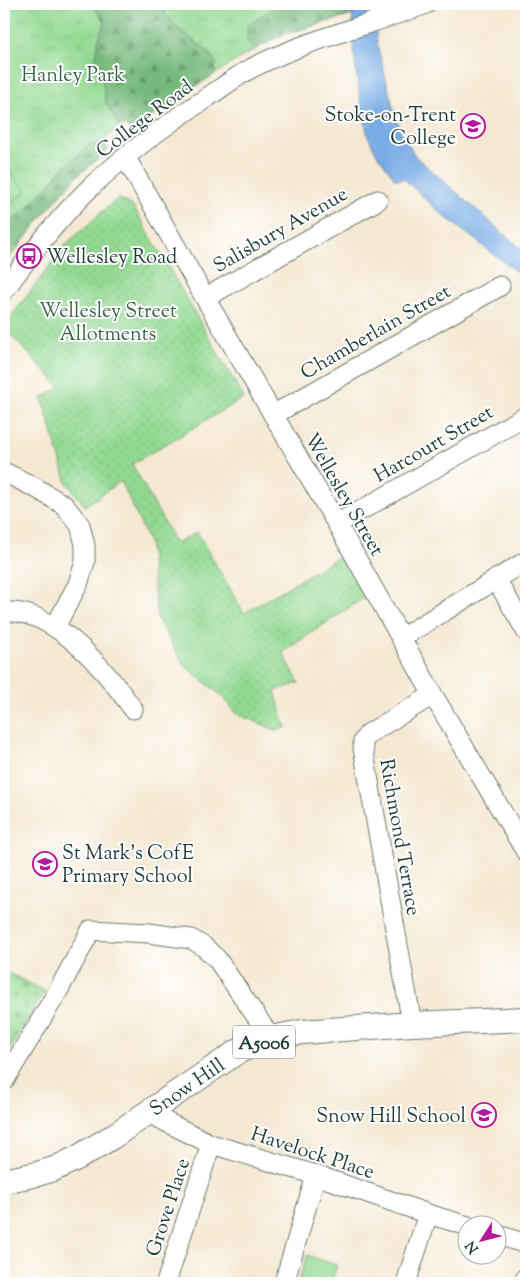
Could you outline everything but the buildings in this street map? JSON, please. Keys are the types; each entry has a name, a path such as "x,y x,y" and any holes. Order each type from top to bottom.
{"main road":[{"name":"Snow Hill","path":"4,1180 54,1169 77,1158 112,1137 237,1052 271,1038 302,1032 412,1024 526,1019"}],"street":[{"name":"College Road","path":"4,291 29,256 94,184 181,114 254,67 317,40 426,4"},
{"name":"Wellesley Street","path":"126,158 337,524 433,695 526,852"},
{"name":"Salisbury Avenue","path":"205,298 378,200"},
{"name":"Chamberlain Street","path":"273,415 500,286"},
{"name":"Harcourt Street","path":"337,524 526,416"},
{"path":"6,473 64,505 80,525 85,545 85,562 78,584 55,627"},
{"path":"401,638 526,561"},
{"path":"496,579 526,631"},
{"path":"4,612 33,615 55,627 93,659 134,709"},
{"name":"Richmond Terrace","path":"412,1024 363,748 368,734 433,695"},
{"path":"4,1081 92,930 149,933 191,939 203,946 217,959 271,1038"},
{"name":"Havelock Place","path":"148,1113 211,1144 316,1175 458,1223"},
{"name":"Grove Place","path":"166,1283 211,1144"},
{"path":"284,1283 316,1175"},
{"path":"406,1283 428,1214"},
{"path":"508,1238 526,1244"},
{"path":"524,1283 526,1277"}],"green space":[{"name":"Hanley Park","path":"4,4 393,4 281,35 240,58 179,97 131,131 125,125 119,126 105,141 108,150 76,177 4,265"},
{"path":"92,4 165,4 165,14 175,26 211,54 216,64 215,74 131,131 125,125 119,126 106,104 96,57 98,41 105,22"},
{"path":"276,4 351,4 354,14 281,35 254,50 247,41 248,25"},
{"path":"101,142 108,150 76,177 4,265 4,226 30,206 63,168 88,145"},
{"path":"4,163 26,191 4,209"},
{"name":"Wellesley Street Allotments","path":"118,198 133,206 244,398 132,464 176,544 197,532 244,613 342,555 365,597 283,652 299,683 275,691 286,728 276,730 237,714 223,697 184,665 157,618 149,543 121,481 85,506 67,483 42,398 60,387 4,328 67,243"},
{"path":"4,971 45,991 4,1059"},
{"path":"307,1255 337,1265 331,1283 298,1283"}],"water":[{"path":"352,4 374,4 377,44 393,107 400,130 416,157 526,253 526,279 444,216 404,179 395,179 376,153 368,136 362,112 354,55"}],"place":[{"name":"Stoke-on-Trent College","path":"473,126"},
{"name":"Wellesley Road","path":"29,256"},
{"name":"St Mark's CofE Primary School","path":"45,864"},
{"name":"Snow Hill School","path":"484,1115"}]}
